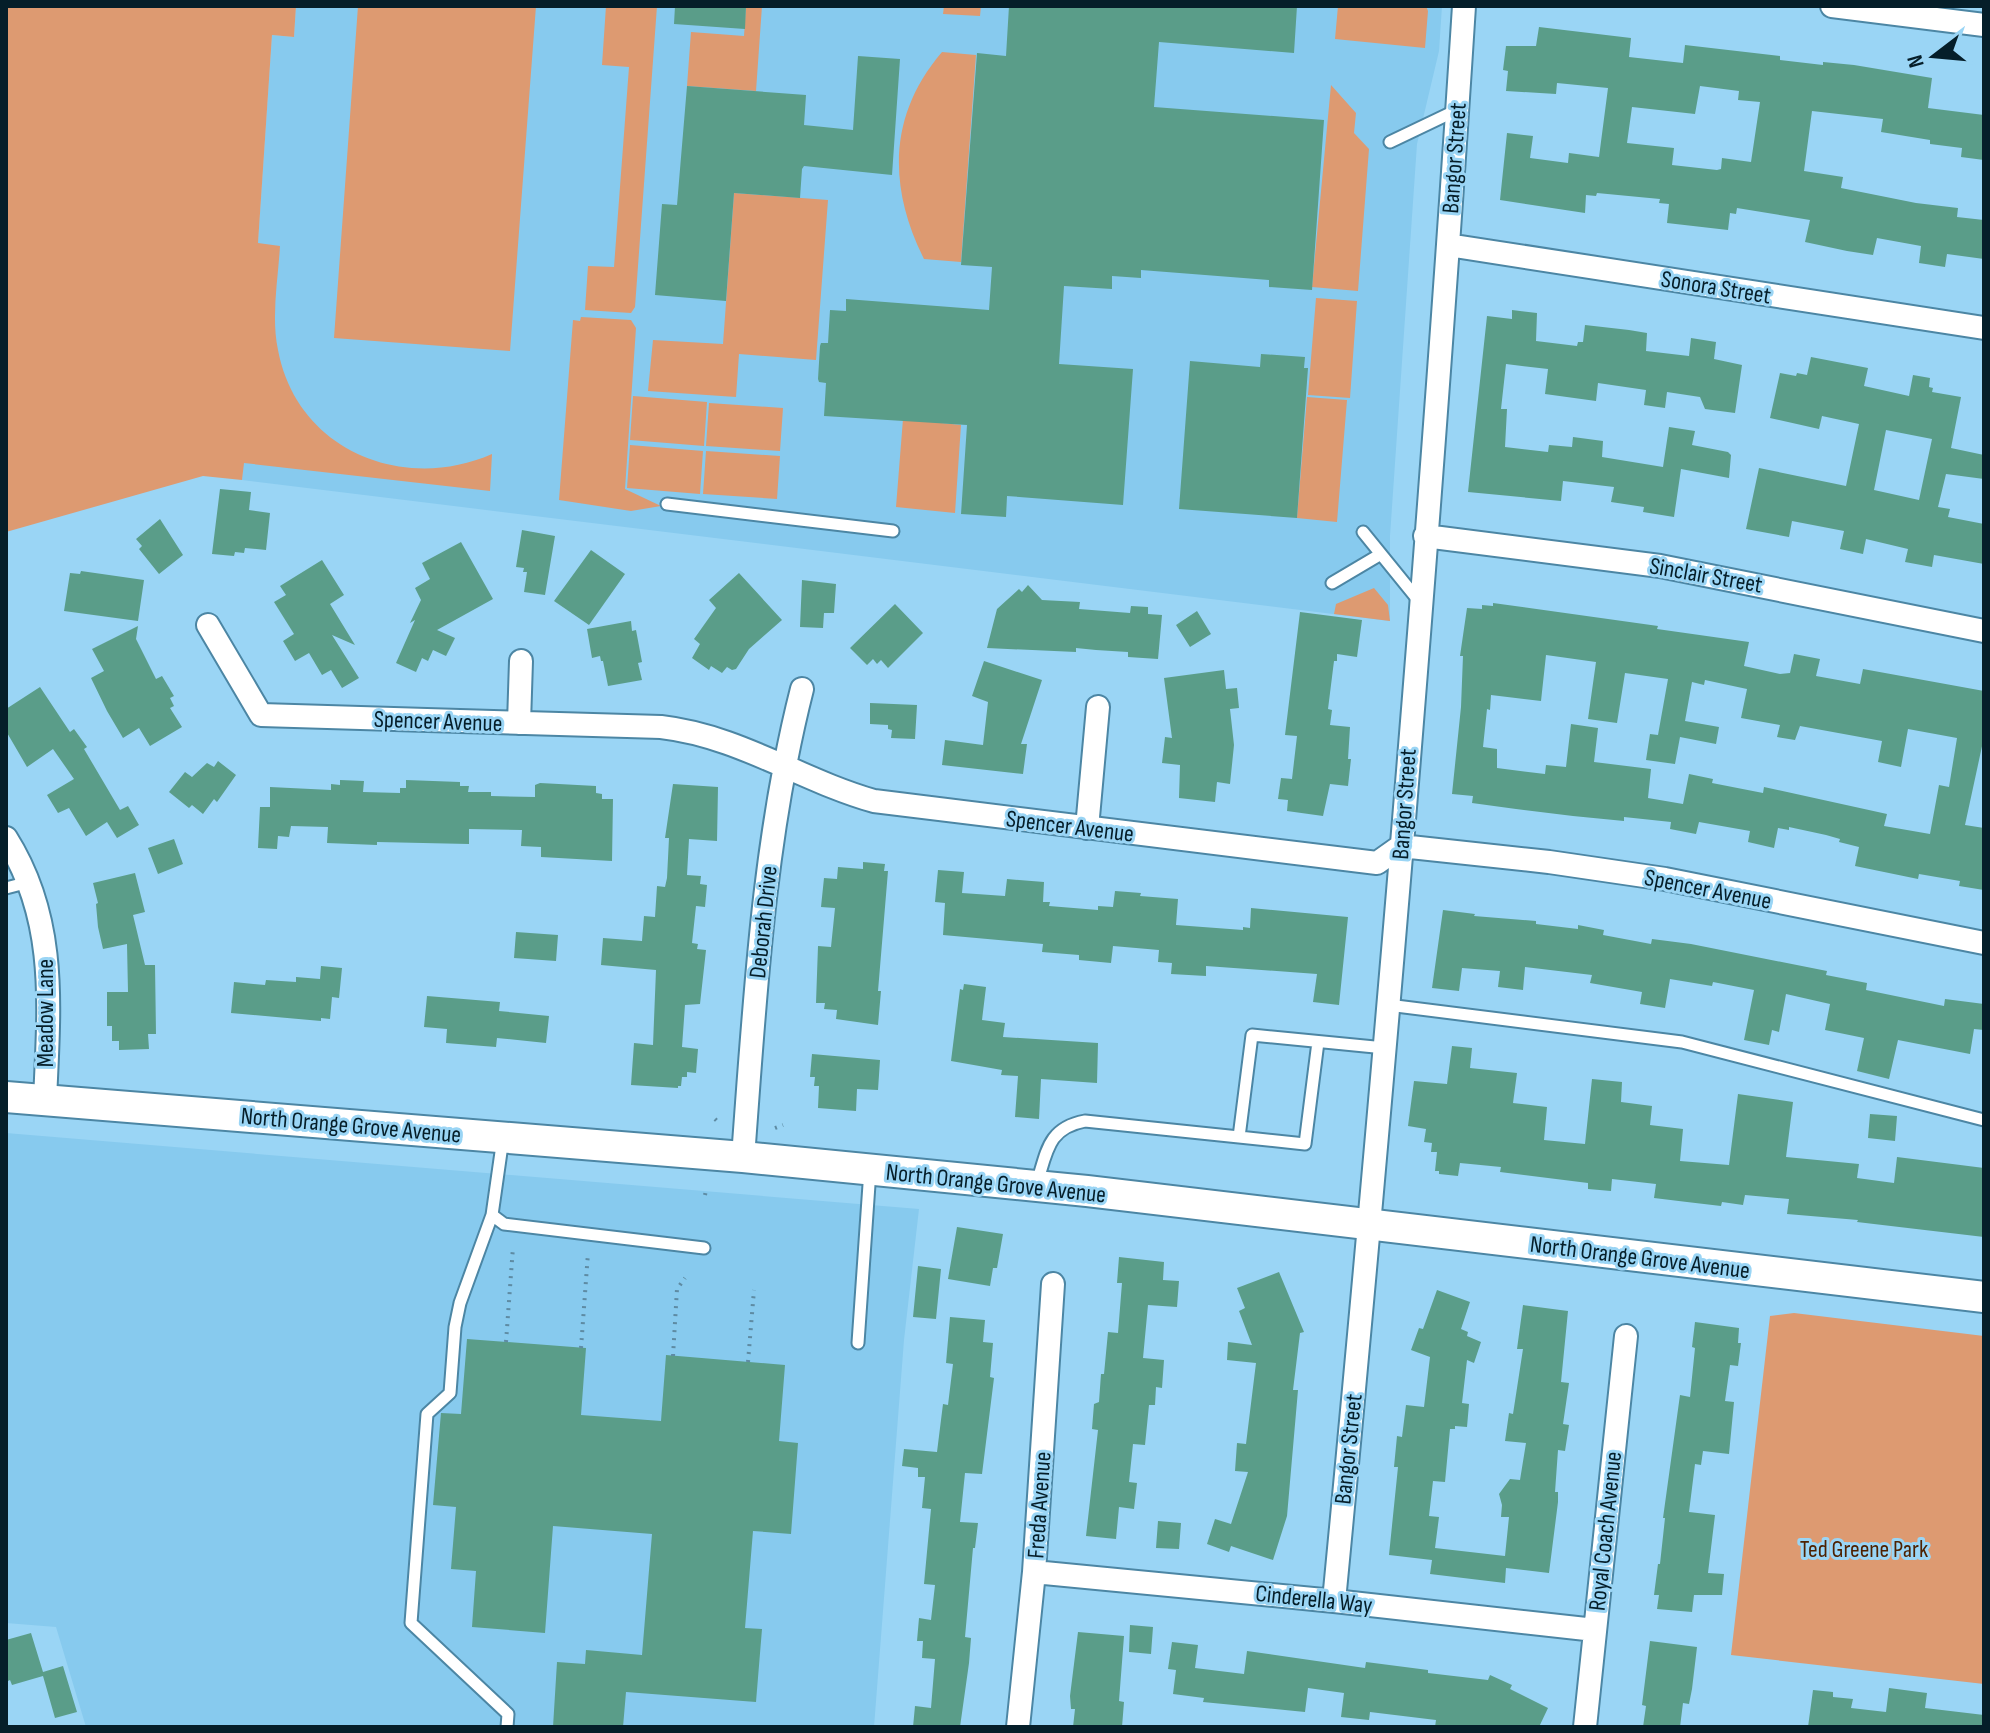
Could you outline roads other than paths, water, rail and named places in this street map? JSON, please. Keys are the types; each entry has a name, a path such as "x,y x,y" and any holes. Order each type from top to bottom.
{"main road":[{"name":"North Orange Grove Avenue","path":"6,1097 743,1157 1036,1186 1984,1297"}],"street":[{"name":"Bangor Street","path":"1334,1601 1385,1048 1464,6"},
{"path":"1832,6 1984,25"},
{"name":"Sonora Street","path":"1448,245 1984,328"},
{"name":"Sinclair Street","path":"1425,536 1660,566 1984,631"},
{"name":"Spencer Avenue","path":"208,625 261,715 686,730 736,744 835,790 874,801 1377,863 1401,846 1549,862 1665,879 1984,943"},
{"path":"519,723 521,661"},
{"name":"Deborah Drive","path":"743,1157 764,893 785,766 802,689"},
{"path":"1087,828 1098,707"},
{"name":"Meadow Lane","path":"6,838 30,882 44,944 49,985 45,1100"},
{"name":"Freda Avenue","path":"1018,1727 1034,1572 1053,1284"},
{"name":"Royal Coach Avenue","path":"1585,1727 1626,1336"},
{"name":"Cinderella Way","path":"1034,1572 1595,1630"}],"lane":[{"path":"1390,142 1457,110"},
{"path":"667,504 893,531"},
{"path":"1363,532 1420,601"},
{"path":"1332,583 1381,554"},
{"path":"6,888 30,882"},
{"path":"1388,1005 1682,1042 1984,1120"},
{"path":"1239,1137 1252,1035 1385,1048"},
{"path":"1036,1186 1056,1133 1070,1124 1085,1121 1305,1144 1318,1042"},
{"path":"503,1138 492,1215 460,1303 455,1327 450,1393 427,1414 411,1623 508,1714 507,1727"},
{"path":"858,1343 870,1170"},
{"path":"492,1215 504,1224 704,1248"}],"park label":[{"name":"Ted Greene Park","path":"1864,1549"}]}
